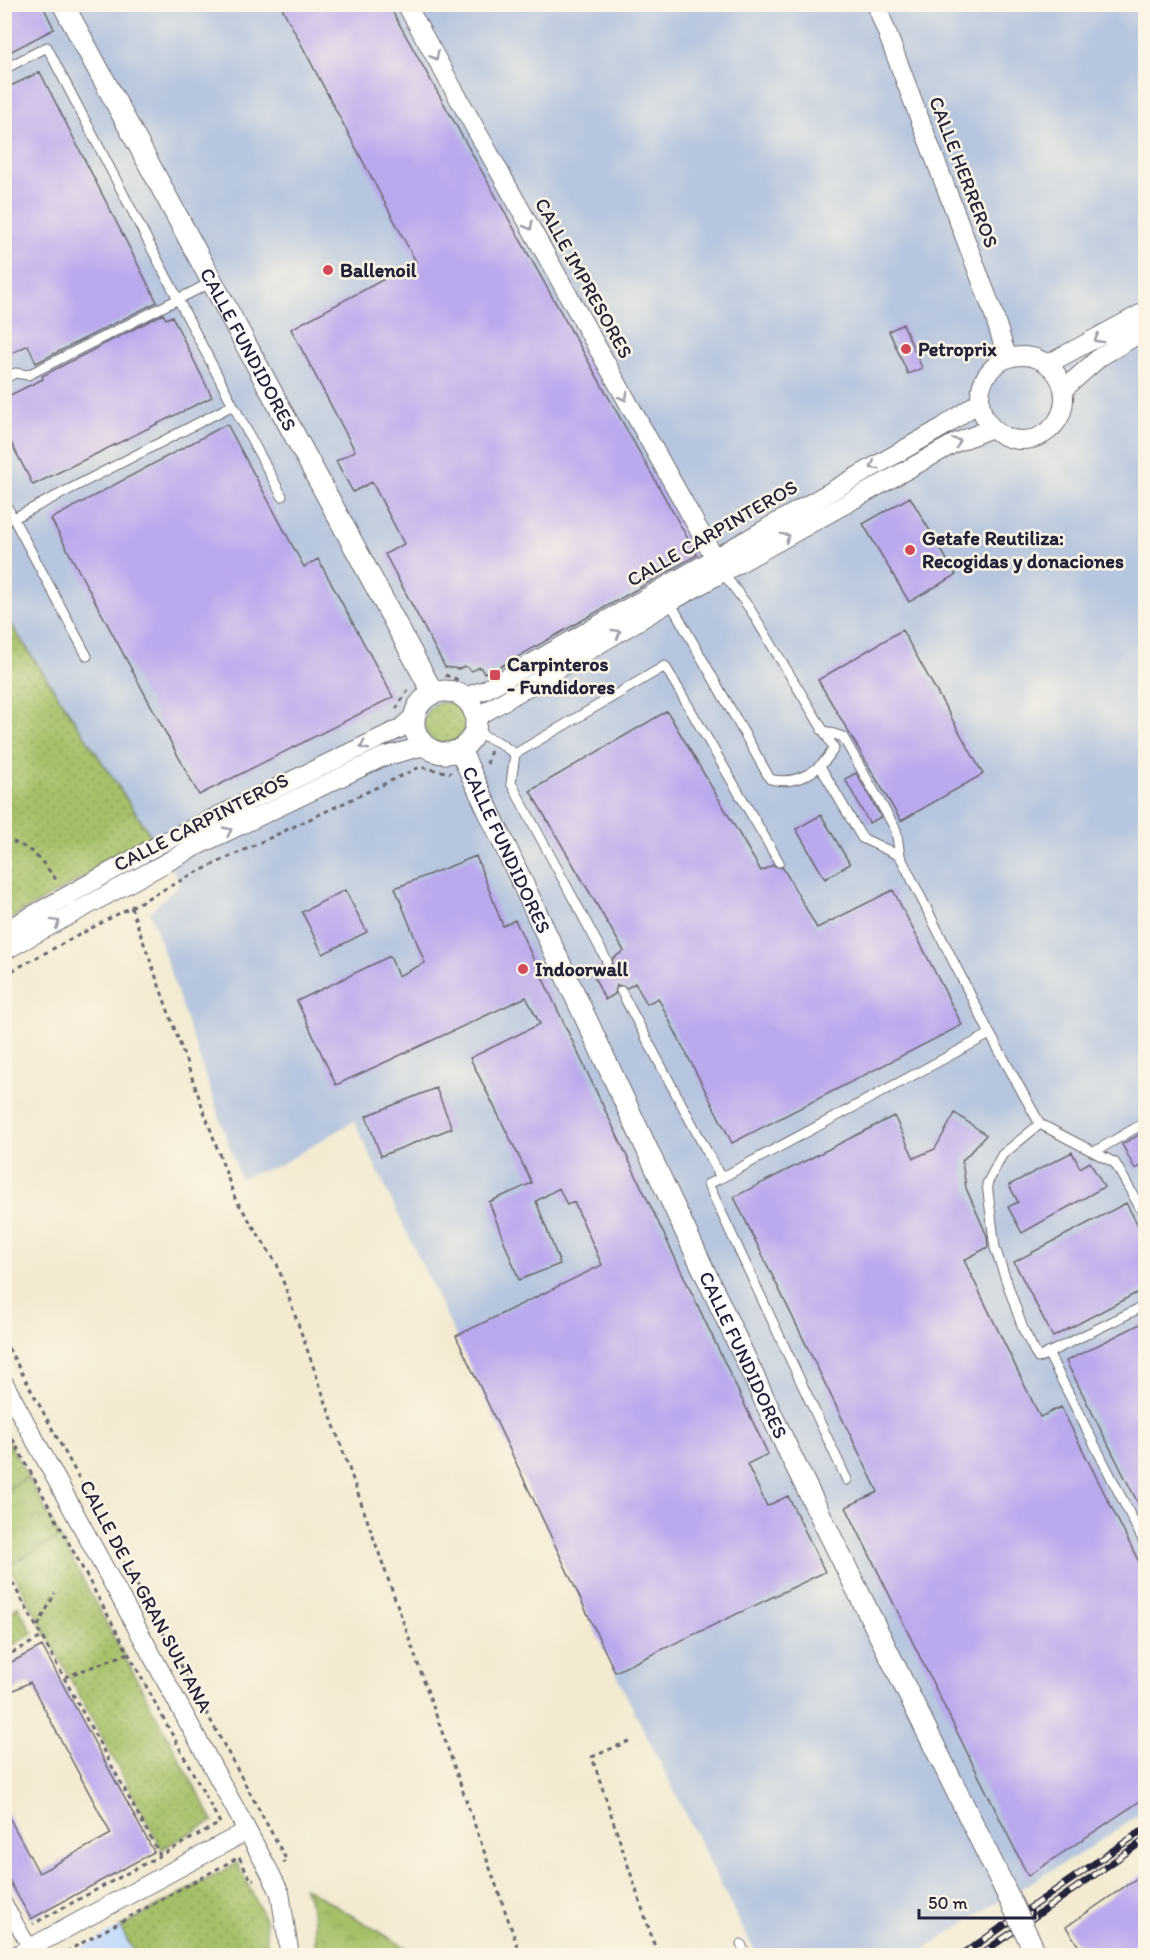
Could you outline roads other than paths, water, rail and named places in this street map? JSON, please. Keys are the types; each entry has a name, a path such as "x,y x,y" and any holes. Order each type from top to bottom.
{"street":[{"name":"CALLE FUNDIDORES","path":"63,4 433,693"},
{"name":"CALLE IMPRESORES","path":"406,4 718,566"},
{"name":"CALLE HERREROS","path":"876,4 992,309 1007,357"},
{"path":"1048,364 1146,311"},
{"path":"1064,389 1100,357 1146,330"},
{"path":"1022,355 1035,357 1048,364 1058,375 1064,389 1063,408 1058,422 1047,432 1034,439 1012,439 992,429 983,416 979,402 982,380 991,368 1007,357 1022,355"},
{"name":"CALLE CARPINTEROS","path":"476,724 670,602 718,566 943,427 979,402"},
{"name":"CALLE CARPINTEROS","path":"464,697 485,690 955,443 992,429"},
{"path":"443,690 464,697 476,724 471,741 460,750 439,753 424,746 415,732 414,716 421,702 433,693 443,690"},
{"name":"CALLE CARPINTEROS","path":"4,931 160,844 400,728 414,716"},
{"name":"CALLE CARPINTEROS","path":"4,951 191,849 383,757 424,746"},
{"name":"CALLE FUNDIDORES","path":"460,750 788,1450 1037,1956"},
{"name":"CALLE DE LA GRAN SULTANA","path":"4,1383 280,1893 290,1956"},
{"path":"4,1902 20,1930 23,1952 247,1831"}],"lane":[{"path":"4,69 47,47 282,496"},
{"path":"4,379 15,373 28,375 212,282"},
{"path":"14,518 233,405"},
{"path":"4,501 87,656"},
{"path":"670,602 770,779 785,783 820,766 834,748 750,609 718,566"},
{"path":"515,754 665,666 779,862"},
{"path":"476,724 515,754"},
{"path":"822,730 843,737 896,830 900,856 990,1034 1040,1124 1115,1163 1146,1218"},
{"path":"515,754 511,783 607,961"},
{"path":"820,766 862,838 900,856"},
{"path":"621,991 721,1178"},
{"path":"847,1480 708,1184 990,1034"},
{"path":"1094,1152 1146,1122"},
{"path":"1040,1124 1002,1155 987,1184 995,1248 1023,1329 1038,1358 1146,1305"},
{"path":"1048,1353 1146,1546"},
{"path":"741,1944 746,1956"}],"railway":[{"path":"960,1956 1146,1828"},
{"path":"978,1956 1146,1839"}],"place":[{"name":"Ballenoil","path":"328,270"},
{"name":"Petroprix","path":"906,349"},
{"name":"Getafe Reutiliza: Recogidas y donaciones","path":"910,550"},
{"name":"Carpinteros - Fundidores","path":"495,675"},
{"name":"Indoorwall","path":"523,969"}]}
